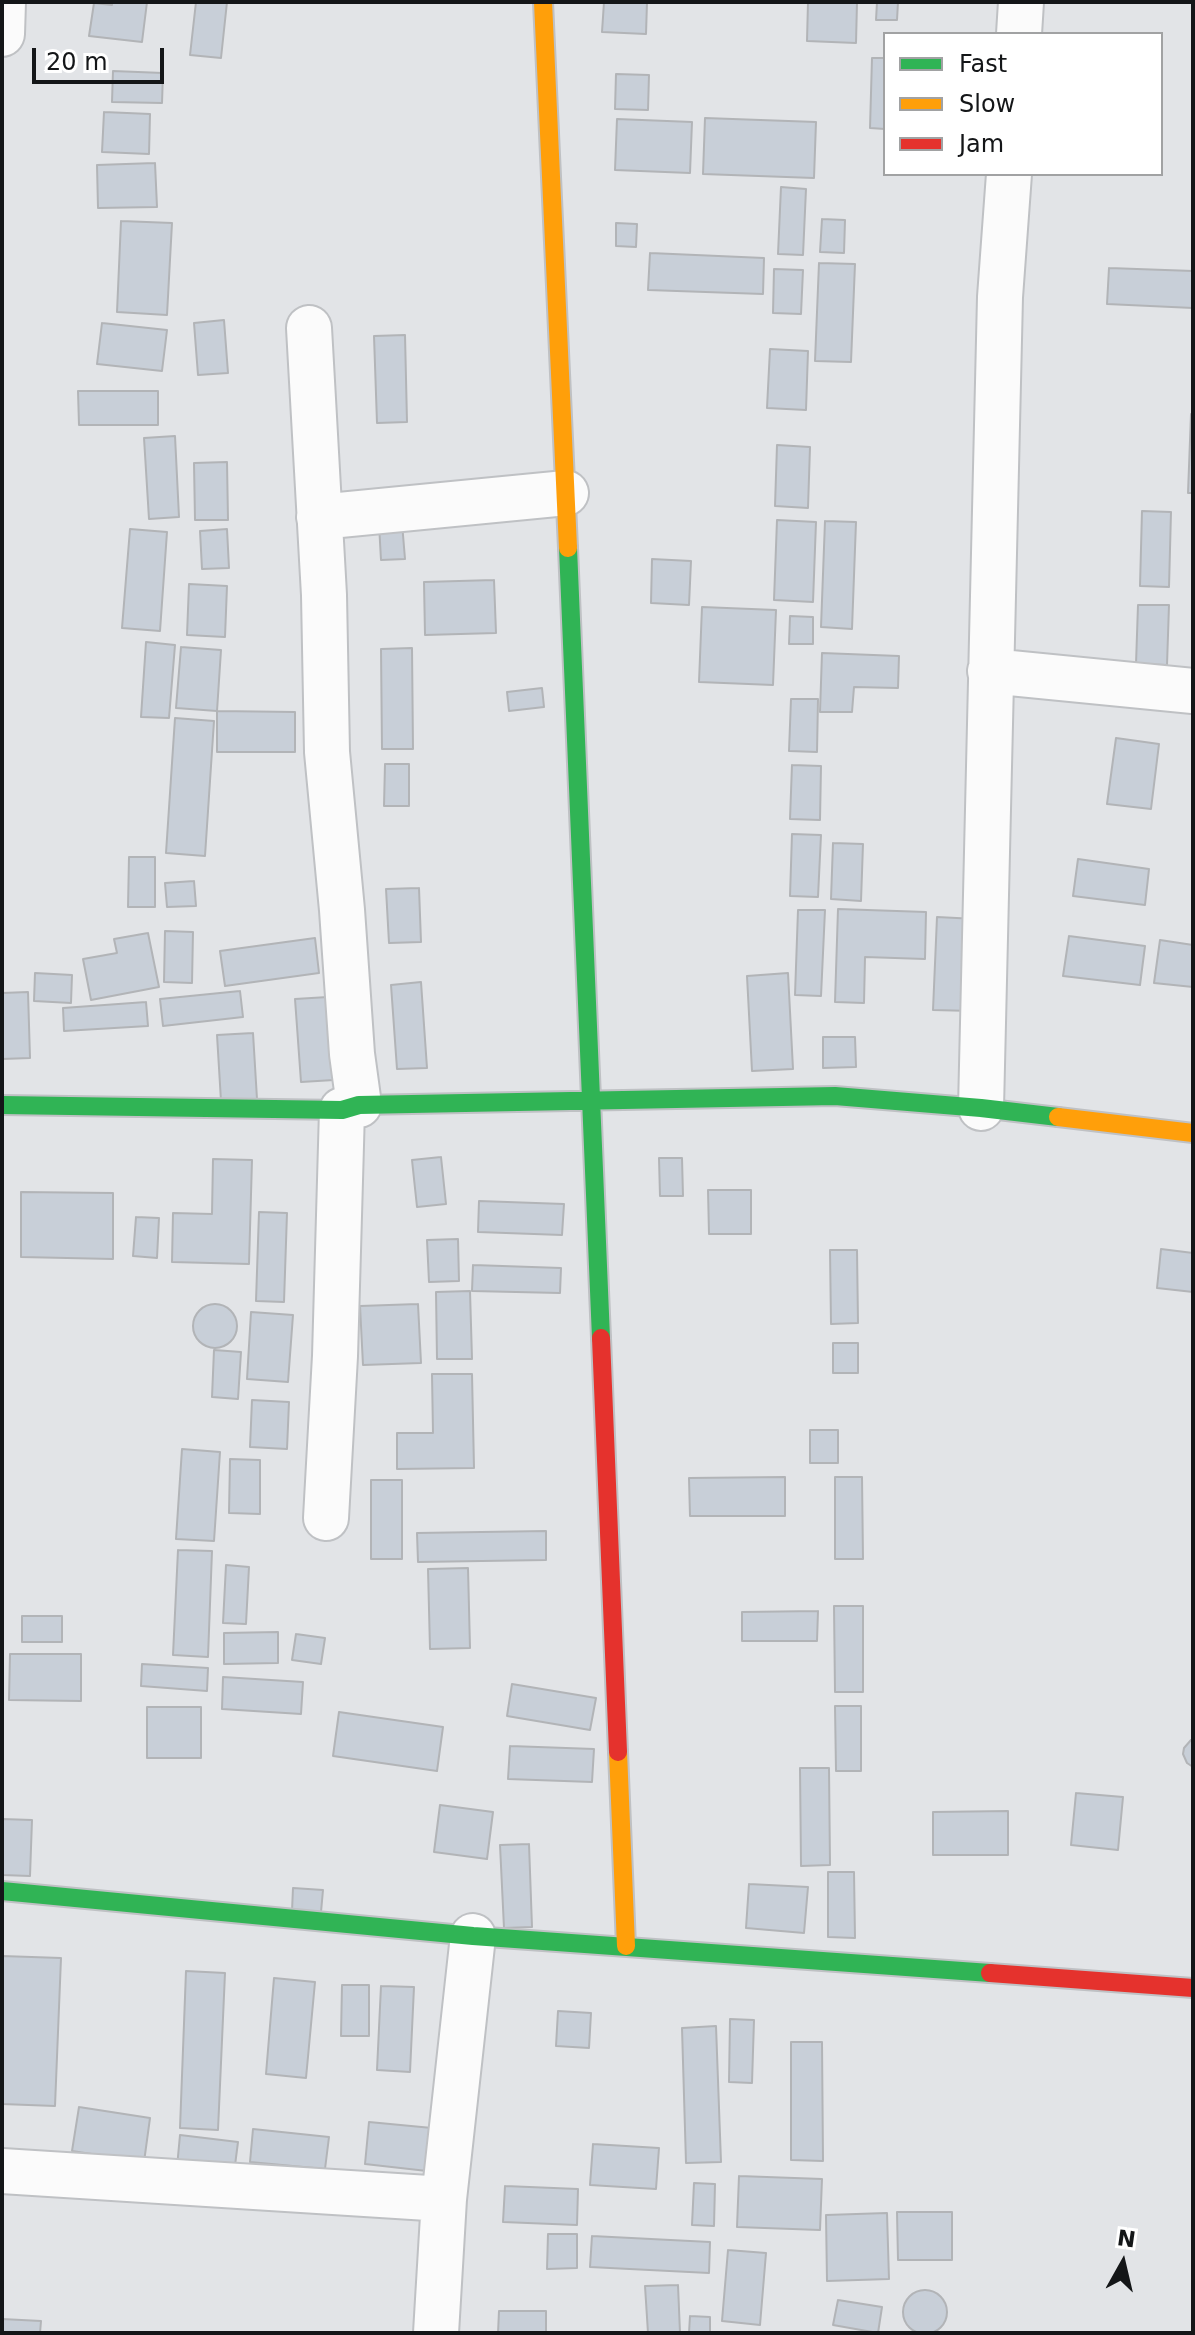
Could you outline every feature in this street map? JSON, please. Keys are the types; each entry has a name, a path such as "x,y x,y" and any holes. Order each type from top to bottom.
{"street":[{"path":"2,34 3,2"},
{"path":"543,2 626,1946"},
{"path":"1019,32 1021,2"},
{"path":"981,1108 1000,297 1009,176"},
{"path":"309,328 324,595 327,752 352,1054 326,1518"},
{"path":"319,517 566,493"},
{"path":"990,671 1193,691"},
{"path":"2,1105 351,1108 835,1096 981,1108 1193,1133"},
{"path":"2,1891 473,1936 1193,1988"},
{"path":"436,2333 444,2199 473,1936"},
{"path":"2,2171 444,2199"}],"building":[{"path":"112,2 147,2 142,42 89,36 94,3 112,5"},
{"path":"196,2 227,2 221,58 190,55"},
{"path":"604,2 647,2 646,34 602,32"},
{"path":"808,2 857,2 856,43 807,41"},
{"path":"877,2 898,2 897,20 876,20"},
{"path":"872,58 883,58 883,129 870,128"},
{"path":"113,71 163,73 162,103 112,102"},
{"path":"616,74 649,75 648,110 615,109"},
{"path":"104,112 150,114 149,154 102,152"},
{"path":"705,118 816,122 814,178 703,174"},
{"path":"617,119 692,122 690,173 615,170"},
{"path":"155,163 157,207 98,208 97,165"},
{"path":"781,187 806,189 803,255 778,254"},
{"path":"822,219 845,220 844,253 820,252"},
{"path":"121,221 172,223 167,315 117,312"},
{"path":"616,223 637,224 636,247 616,246"},
{"path":"650,253 764,258 763,294 648,290"},
{"path":"819,263 855,264 851,362 815,361"},
{"path":"1109,268 1193,271 1193,308 1107,304"},
{"path":"774,269 803,270 801,314 773,313"},
{"path":"224,320 228,373 198,375 194,323"},
{"path":"102,323 167,330 162,371 97,364"},
{"path":"405,335 407,422 377,423 374,336"},
{"path":"770,349 808,351 806,410 767,408"},
{"path":"78,391 158,391 158,425 79,425"},
{"path":"1191,414 1193,493 1188,493"},
{"path":"175,436 179,517 149,519 144,438"},
{"path":"777,445 810,447 808,508 775,506"},
{"path":"227,462 228,520 195,520 194,463"},
{"path":"1142,511 1171,512 1169,587 1140,586"},
{"path":"777,520 816,522 813,602 774,600"},
{"path":"825,521 856,522 852,629 821,627"},
{"path":"402,523 405,559 381,560 379,524"},
{"path":"130,529 167,532 160,631 122,628"},
{"path":"227,529 229,568 202,569 200,531"},
{"path":"652,559 691,561 689,605 651,603"},
{"path":"494,580 496,633 425,635 424,582"},
{"path":"189,584 227,586 225,637 187,635"},
{"path":"1138,605 1169,605 1167,665 1136,664"},
{"path":"702,607 776,610 773,685 699,682"},
{"path":"790,616 813,617 813,644 789,644"},
{"path":"146,642 175,645 169,718 141,717"},
{"path":"181,647 221,650 217,711 176,708"},
{"path":"412,648 413,749 382,749 381,649"},
{"path":"822,653 899,656 898,688 854,687 852,712 820,712"},
{"path":"542,688 544,707 509,711 507,692"},
{"path":"791,699 818,699 817,752 789,751"},
{"path":"217,711 295,712 295,752 217,752"},
{"path":"175,718 214,721 205,856 166,853"},
{"path":"1116,738 1159,744 1151,809 1107,804"},
{"path":"385,764 409,764 409,806 384,806"},
{"path":"792,765 821,766 820,820 790,819"},
{"path":"792,834 821,835 818,897 790,896"},
{"path":"833,843 863,844 861,901 831,899"},
{"path":"129,857 155,857 155,907 128,907"},
{"path":"1078,859 1149,869 1145,905 1073,896"},
{"path":"194,881 196,906 167,907 165,883"},
{"path":"419,888 421,942 389,943 386,889"},
{"path":"838,909 926,912 925,959 865,957 864,1003 835,1002"},
{"path":"798,910 825,910 821,996 795,995"},
{"path":"937,917 976,919 973,1011 933,1010"},
{"path":"165,931 193,932 192,983 164,982"},
{"path":"148,933 159,987 91,1000 83,959 117,953 114,939"},
{"path":"1069,936 1145,946 1140,985 1063,976"},
{"path":"315,938 319,973 225,986 220,951"},
{"path":"1160,940 1193,945 1193,987 1154,983"},
{"path":"35,973 72,975 71,1003 34,1001"},
{"path":"788,973 793,1069 752,1071 747,976"},
{"path":"421,982 427,1068 397,1069 391,985"},
{"path":"240,991 243,1017 163,1026 160,999"},
{"path":"28,992 30,1058 2,1059 2,993"},
{"path":"328,997 334,1080 301,1082 295,999"},
{"path":"146,1002 148,1026 64,1031 63,1008"},
{"path":"253,1033 257,1099 221,1101 217,1035"},
{"path":"823,1037 855,1037 856,1067 823,1068"},
{"path":"441,1157 446,1204 417,1207 412,1160"},
{"path":"659,1158 682,1158 683,1196 660,1196"},
{"path":"213,1159 252,1160 249,1264 172,1262 173,1213 212,1214"},
{"path":"708,1190 751,1190 751,1234 709,1234"},
{"path":"21,1192 113,1193 113,1259 21,1257"},
{"path":"479,1201 564,1204 562,1235 478,1232"},
{"path":"259,1212 287,1213 284,1302 256,1301"},
{"path":"136,1217 159,1218 157,1258 133,1256"},
{"path":"458,1239 459,1281 429,1282 427,1240"},
{"path":"1161,1249 1193,1253 1193,1292 1157,1288"},
{"path":"830,1250 857,1250 858,1323 831,1324"},
{"path":"473,1265 561,1268 560,1293 472,1291"},
{"path":"470,1291 472,1359 437,1359 436,1292"},
{"path":"215,1304 231,1310 237,1326 231,1342 215,1348 199,1342 193,1326 199,1310"},
{"path":"418,1304 421,1363 363,1365 360,1306"},
{"path":"251,1312 293,1315 288,1382 247,1379"},
{"path":"833,1343 858,1343 858,1373 833,1373"},
{"path":"214,1350 241,1352 238,1399 212,1397"},
{"path":"432,1374 472,1374 474,1468 397,1469 397,1433 433,1433"},
{"path":"252,1400 289,1402 287,1449 250,1447"},
{"path":"810,1430 838,1430 838,1463 810,1463"},
{"path":"182,1449 220,1452 214,1541 176,1539"},
{"path":"230,1459 260,1460 260,1514 229,1513"},
{"path":"785,1477 785,1516 690,1516 689,1478"},
{"path":"835,1477 862,1477 863,1559 835,1559"},
{"path":"371,1480 402,1480 402,1559 371,1559"},
{"path":"546,1531 546,1560 418,1562 417,1533"},
{"path":"178,1550 212,1551 208,1657 173,1655"},
{"path":"226,1565 249,1567 246,1624 223,1623"},
{"path":"468,1568 470,1648 430,1649 428,1569"},
{"path":"834,1606 863,1606 863,1692 835,1692"},
{"path":"818,1611 817,1641 742,1641 742,1612"},
{"path":"22,1616 62,1616 62,1642 22,1642"},
{"path":"278,1632 278,1663 224,1664 224,1633"},
{"path":"296,1634 325,1638 321,1664 292,1660"},
{"path":"10,1654 81,1654 81,1701 9,1700"},
{"path":"142,1664 208,1668 207,1691 141,1686"},
{"path":"223,1677 303,1682 301,1714 222,1709"},
{"path":"512,1684 596,1698 590,1730 507,1716"},
{"path":"835,1706 861,1706 861,1771 836,1771"},
{"path":"147,1707 201,1707 201,1758 147,1758"},
{"path":"339,1712 443,1727 437,1771 333,1756"},
{"path":"1193,1740 1193,1767 1183,1754"},
{"path":"510,1746 594,1749 592,1782 508,1779"},
{"path":"800,1768 829,1768 830,1865 801,1866"},
{"path":"1076,1793 1123,1797 1118,1850 1071,1845"},
{"path":"440,1805 493,1812 487,1859 434,1852"},
{"path":"1008,1811 1008,1855 933,1855 933,1812"},
{"path":"2,1819 32,1820 30,1876 2,1875"},
{"path":"529,1844 532,1927 504,1928 500,1845"},
{"path":"828,1872 854,1872 855,1938 828,1937"},
{"path":"749,1884 808,1887 804,1933 746,1928"},
{"path":"293,1888 323,1890 321,1912 292,1911"},
{"path":"2,1956 61,1958 55,2106 2,2104"},
{"path":"186,1971 225,1973 218,2130 180,2128"},
{"path":"274,1978 315,1982 306,2078 266,2074"},
{"path":"342,1985 369,1985 369,2036 341,2036"},
{"path":"381,1986 414,1987 410,2072 377,2070"},
{"path":"558,2011 591,2013 589,2048 556,2046"},
{"path":"730,2019 754,2020 752,2083 729,2082"},
{"path":"716,2026 721,2162 686,2163 682,2028"},
{"path":"791,2042 822,2042 823,2161 791,2160"},
{"path":"79,2107 150,2118 144,2162 72,2151"},
{"path":"369,2122 432,2128 427,2171 365,2164"},
{"path":"253,2129 329,2137 325,2169 250,2162"},
{"path":"180,2135 238,2142 234,2173 177,2167"},
{"path":"593,2144 659,2148 656,2189 590,2185"},
{"path":"739,2176 822,2179 820,2230 737,2227"},
{"path":"694,2183 715,2184 714,2226 692,2225"},
{"path":"505,2186 578,2189 577,2225 503,2222"},
{"path":"897,2212 952,2212 952,2260 898,2260"},
{"path":"887,2213 889,2279 827,2281 826,2215"},
{"path":"548,2234 577,2234 577,2268 547,2269"},
{"path":"592,2236 710,2242 709,2273 590,2267"},
{"path":"728,2250 766,2253 760,2325 722,2321"},
{"path":"678,2285 680,2333 648,2333 645,2286"},
{"path":"925,2290 940,2297 947,2312 940,2327 925,2334 910,2327 903,2312 910,2297"},
{"path":"838,2300 882,2307 878,2333 833,2325"},
{"path":"499,2311 546,2311 546,2333 498,2333"},
{"path":"690,2316 710,2317 710,2333 689,2333"},
{"path":"2,2319 41,2321 40,2333 2,2333"}],"traffic: fast":[{"path":"568,548 601,1338"},
{"path":"2,1105 342,1110 359,1105 835,1096 1058,1117"},
{"path":"2,1891 473,1936 990,1973"}],"traffic: slow":[{"path":"543,2 568,548"},
{"path":"1058,1117 1193,1133"},
{"path":"618,1752 626,1946"}],"traffic: jam":[{"path":"601,1338 618,1752"},
{"path":"990,1973 1193,1988"}]}
